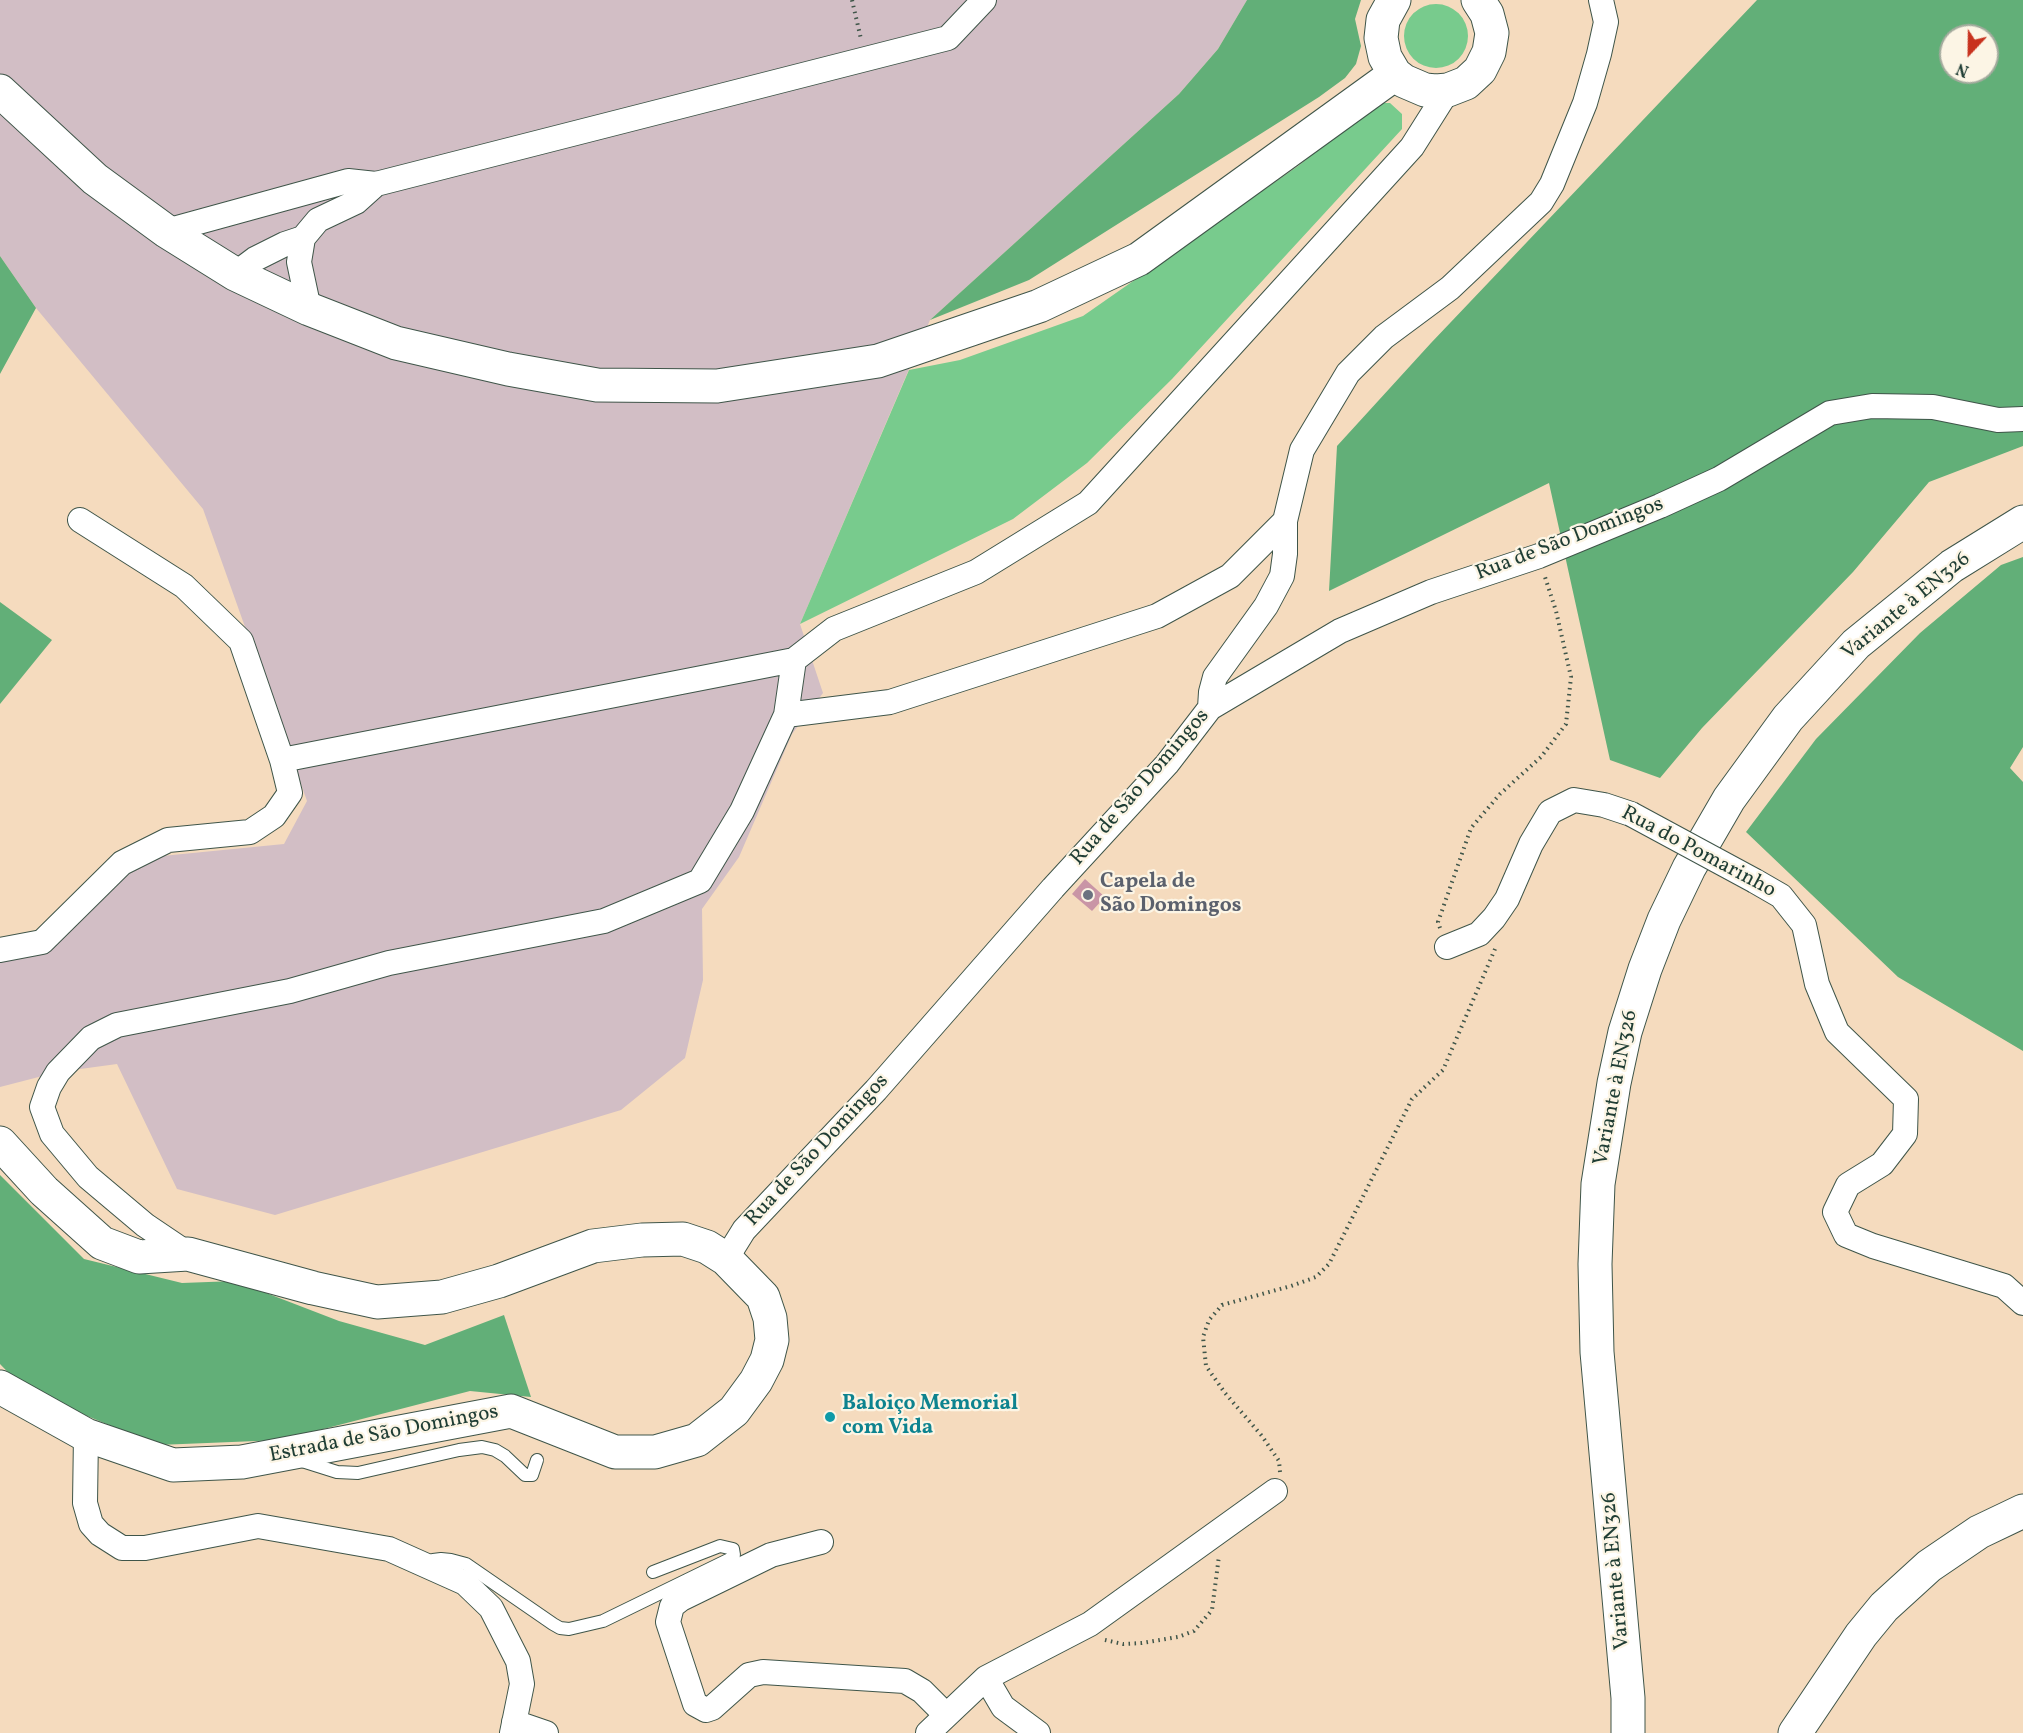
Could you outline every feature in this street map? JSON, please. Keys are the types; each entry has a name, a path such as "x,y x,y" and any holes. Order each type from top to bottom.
{"main road":[{"path":"1394,0 1383,20 1381,38 1385,57 1395,74 1404,81 1425,90 1448,90 1466,83 1480,70 1489,52 1492,33 1487,14 1478,0"},
{"path":"0,91 95,179 165,231 235,274 309,309 396,343 508,369 597,385 717,386 878,361 1039,306 1139,259 1395,74"},
{"name":"Variante à EN326","path":"1628,1733 1628,1698 1597,1352 1595,1264 1598,1184 1614,1083 1625,1032 1638,990 1664,920 1689,868 1729,799 1788,718 1856,644 1952,566 2023,522"},
{"name":"Estrada de São Domingos","path":"0,1143 44,1191 102,1243 139,1257 188,1254 313,1288 377,1302 442,1298 499,1281 593,1246 683,1239 707,1247 726,1259 762,1297 770,1318 772,1340 767,1360 756,1382 734,1412 697,1440 655,1452 615,1452 511,1411 242,1462 173,1465 86,1435 0,1387"},
{"path":"1795,1733 1861,1635 1884,1607 1929,1566 1979,1532 2023,1511"}],"street":[{"path":"165,231 348,182 375,184 948,38 984,0"},
{"path":"1210,708 1215,677 1266,606 1282,576 1285,521 1302,450 1348,373 1384,337 1449,288 1541,202 1552,184 1585,103 1599,54 1606,22 1601,0"},
{"path":"282,760 794,660 834,629 976,572 1088,503 1412,147 1448,90"},
{"path":"309,309 299,262 303,238 318,220 356,202 375,184"},
{"path":"235,274 285,244 303,238"},
{"name":"Rua de São Domingos","path":"726,1259 744,1230 876,1090 1053,888 1167,764 1210,708 1340,631 1431,592 1539,556 1719,479 1830,413 1872,406 1933,407 1998,420 2023,419"},
{"path":"0,950 42,942 122,862 168,840 250,832 274,816 290,793 282,760 241,641 184,586 80,520"},
{"path":"786,715 890,702 1157,616 1230,576 1285,521"},
{"path":"188,1254 146,1225 88,1177 52,1134 42,1107 49,1087 58,1072 91,1038 117,1025 290,991 389,963 604,921 700,881 742,811 786,715 794,660"},
{"name":"Rua do Pomarinho","path":"1447,947 1479,934 1494,918 1507,899 1531,844 1550,812 1574,800 1604,805 1631,814 1781,896 1804,925 1817,984 1837,1032 1906,1099 1905,1134 1882,1164 1848,1185 1835,1212 1846,1235 1873,1246 2004,1286 2023,1303"},
{"path":"86,1435 85,1503 88,1513 92,1524 100,1534 122,1548 145,1548 258,1526 389,1549 465,1583 491,1608 518,1661 522,1684 513,1727 546,1733"},
{"path":"928,1733 986,1678 1090,1624 1275,1491"},
{"path":"821,1542 771,1555 672,1606 668,1622 695,1704 706,1710 712,1708 749,1675 763,1672 905,1681 922,1691 946,1716"},
{"path":"986,1678 1003,1707 1038,1733"}],"lane":[{"path":"287,1454 320,1468 358,1473 482,1447 495,1450 505,1456 525,1475 532,1475 537,1460"},
{"path":"427,1566 434,1560 441,1559 466,1564 553,1624 569,1629 603,1621 688,1580 730,1559 734,1555 733,1549 720,1546 654,1572"}],"path":[{"path":"852,0 866,60"},
{"path":"1447,947 1438,922 1471,828 1500,794 1541,757 1566,724 1571,677 1556,611 1539,556"},
{"path":"1275,1491 1281,1480 1279,1461 1206,1366 1203,1337 1209,1320 1222,1305 1316,1277 1329,1264 1412,1099 1443,1070 1498,941"},
{"path":"1079,1630 1123,1644 1178,1637 1194,1630 1212,1610 1220,1550 1214,1535"}],"shaded area":[{"path":"0,0 1247,0 1218,49 1179,94 930,320 800,624 823,693 792,734 739,857 702,909 703,980 685,1058 621,1110 275,1215 177,1189 117,1064 58,1072 0,1087 0,957 110,888 152,857 284,844 307,801 203,509 36,308 0,256"}],"green space":[{"path":"1247,0 1361,0 1355,19 1361,46 1356,64 1345,78 1319,97 1029,280 930,320 1179,94 1218,49"},
{"path":"1757,0 2023,0 2023,446 1929,482 1853,572 1702,728 1660,778 1610,760 1549,483 1329,591 1337,446 1431,343"},
{"path":"1430,4 1442,4 1459,13 1466,24 1468,36 1466,48 1459,59 1442,68 1430,68 1418,63 1409,54 1404,42 1404,30 1409,18 1418,9"},
{"path":"1377,103 1390,103 1402,114 1402,129 1172,379 1087,463 1013,519 800,624 909,370 960,360 1083,316 1298,166"},
{"path":"0,256 36,308 0,374"},
{"path":"2023,557 2023,747 2010,768 2023,782 2023,1051 1898,977 1746,832 1816,739 1920,633 2001,565"},
{"path":"0,602 52,640 0,704"},
{"path":"0,1175 84,1259 182,1283 235,1281 339,1321 425,1345 504,1315 531,1397 470,1391 281,1440 158,1445 26,1391 0,1364"}],"building":[{"name":"Capela de São Domingos","path":"1085,879 1105,897 1092,911 1072,894"}],"place":[{"name":"Capela de São Domingos","path":"1088,895"},
{"name":"Baloiço Memorial com Vida","path":"830,1417"}]}
